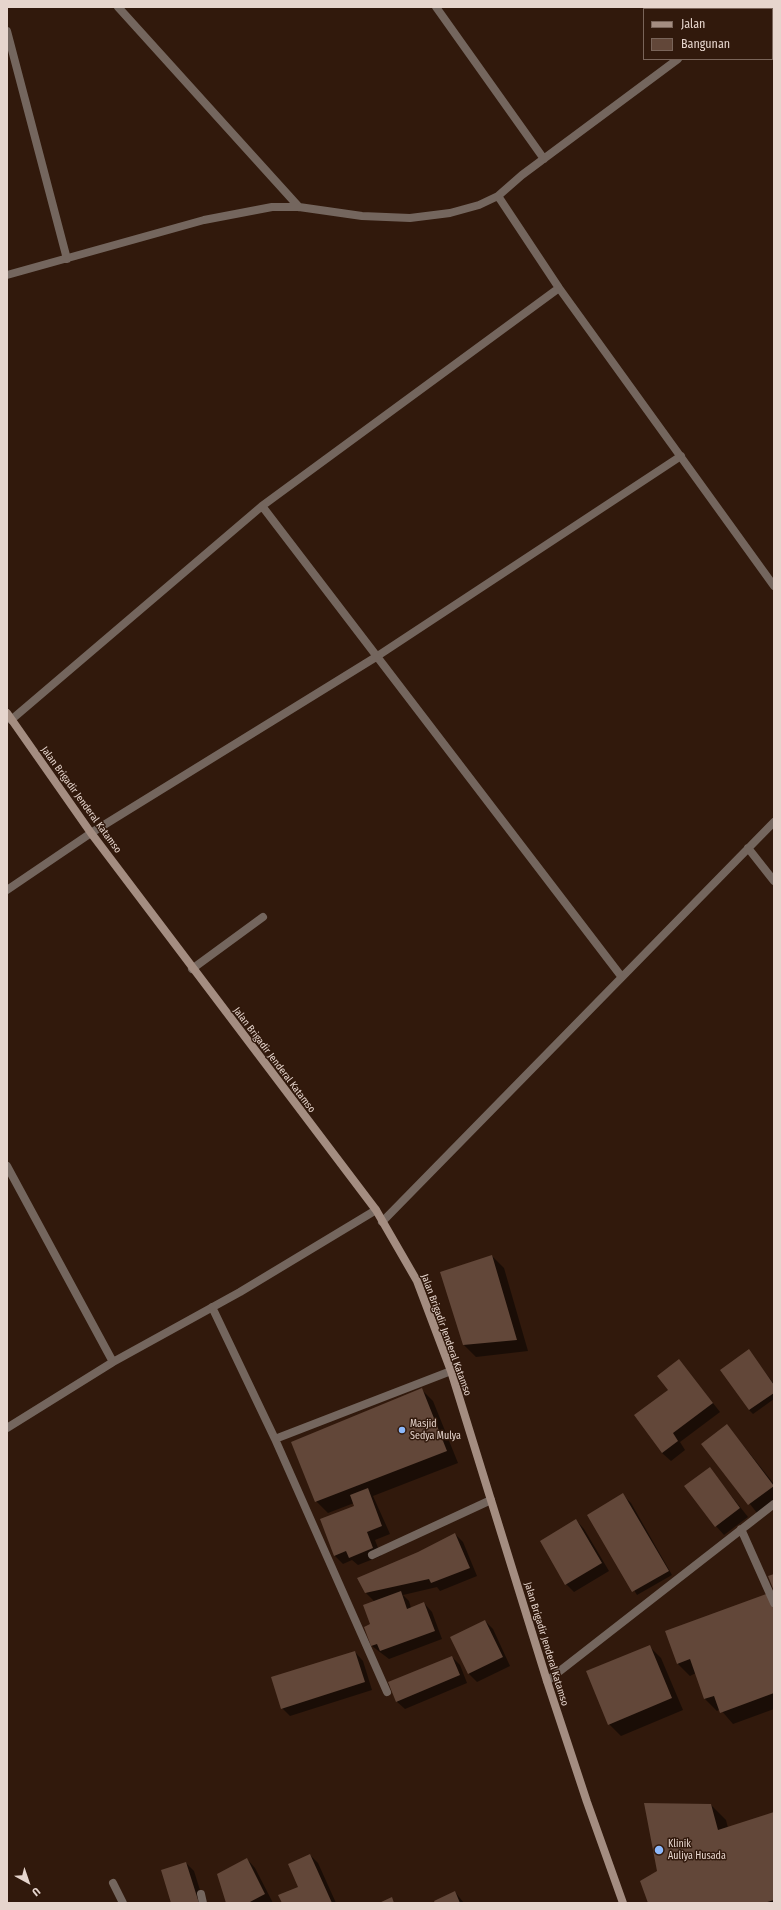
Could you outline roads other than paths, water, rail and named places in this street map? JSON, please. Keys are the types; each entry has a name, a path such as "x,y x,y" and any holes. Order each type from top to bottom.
{"main road":[{"name":"Jalan Brigadir Jenderal Katamso","path":"9,716 91,833 376,1210 417,1281 451,1371 547,1681 622,1903"}],"street":[{"path":"118,7 299,207"},
{"path":"436,7 544,159"},
{"path":"7,32 67,259"},
{"path":"7,275 204,220 272,207 299,207 362,216 410,218 450,213 479,205 498,196 544,159 677,60"},
{"path":"498,196 559,288 774,586"},
{"path":"9,716 262,506 559,288"},
{"path":"7,890 91,833 376,657 681,456"},
{"path":"262,506 376,657 622,976"},
{"path":"382,1222 774,822"},
{"path":"748,848 774,882"},
{"path":"192,968 263,917"},
{"path":"7,1166 113,1362"},
{"path":"7,1428 113,1362 240,1292 376,1210"},
{"path":"212,1307 275,1439 387,1692"},
{"path":"275,1439 451,1371"},
{"path":"372,1555 491,1500"},
{"path":"547,1681 774,1504"},
{"path":"741,1529 774,1603"},
{"path":"113,1883 123,1903"},
{"path":"201,1894 203,1903"}],"place":[{"name":"Masjid Sedya Mulya","path":"402,1430"},
{"name":"Klinik Auliya Husada","path":"659,1850"}]}
